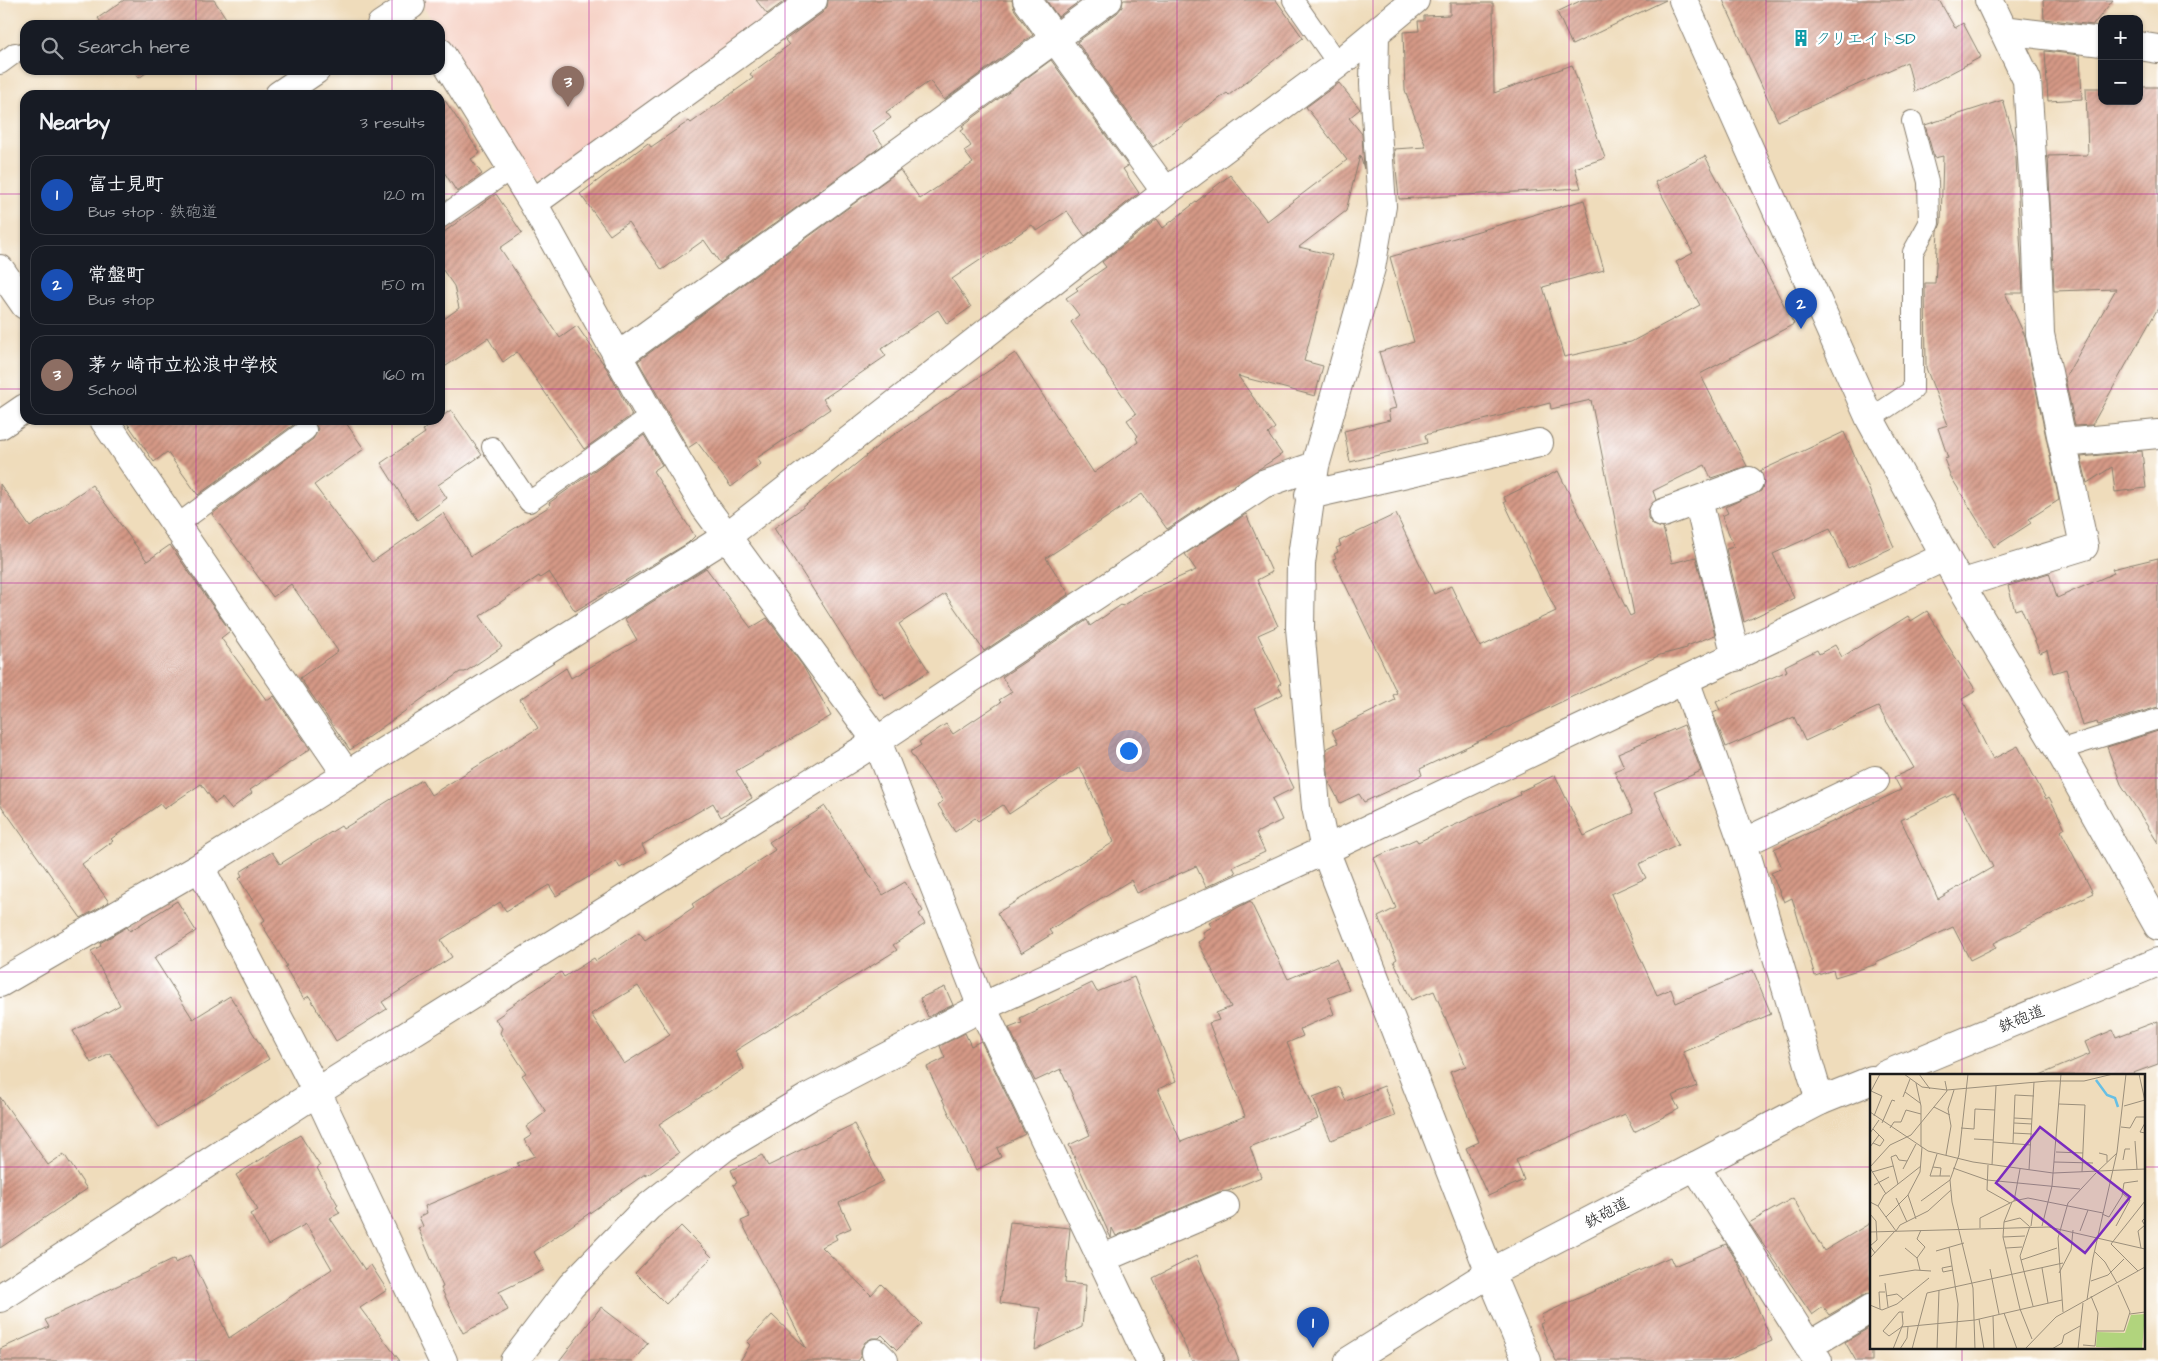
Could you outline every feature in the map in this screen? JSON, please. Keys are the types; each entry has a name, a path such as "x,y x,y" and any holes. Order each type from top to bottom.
{"street":[{"path":"532,203 813,0"},
{"path":"1027,0 1166,192"},
{"path":"618,358 1108,0"},
{"path":"0,983 200,866 726,537 1166,192 1338,64 1385,19 1415,0"},
{"path":"1683,0 1870,419 1944,556 2059,750 2158,926"},
{"path":"1960,584 2084,546 2040,334 2036,220 2027,80 1989,0"},
{"path":"392,20 414,10"},
{"path":"1385,19 1374,84 1382,206 1371,268 1315,466 1300,563 1300,628 1316,807 1325,850 1490,1273 1527,1361"},
{"path":"2003,30 2098,42"},
{"path":"2143,47 2158,49"},
{"path":"445,60 532,203 651,416 705,507 877,741 982,1008 1150,1361"},
{"path":"286,90 309,75"},
{"path":"0,425 20,411"},
{"path":"107,425 347,775"},
{"path":"2063,443 2158,434"},
{"path":"1310,495 1539,443"},
{"path":"0,1298 317,1092 877,741 1263,484 1315,466"},
{"path":"1662,513 1749,481"},
{"path":"1698,500 1736,657"},
{"path":"514,1361 571,1286 648,1207 725,1147 809,1098 982,1008 1325,850 1736,657 1944,556"},
{"path":"1685,680 1743,843 1820,1101"},
{"path":"1743,843 1875,780"},
{"path":"200,866 317,1092 443,1361"},
{"name":"鉄砲道","path":"1887,1074 2158,962"},
{"name":"鉄砲道","path":"1349,1361 1490,1273 1820,1101 1870,1081"},
{"path":"1695,1166 1809,1356 1870,1310"},
{"path":"1101,1259 1224,1206"}],"lane":[{"path":"1293,0 1338,64"},
{"path":"1870,419 1913,390 1913,252 1929,223 1928,182 1912,121"},
{"path":"445,215 511,169"},
{"path":"492,447 529,502 651,416"},
{"path":"177,525 306,430"},
{"path":"2059,750 2158,719"}],"shaded area":[{"path":"419,0 754,0 768,18 549,182 533,180 445,42 445,20 432,20"}],"building":[{"path":"124,0 214,0 226,18 223,20 99,20 98,18"},
{"path":"756,0 786,0 767,14"},
{"path":"828,0 1012,0 1014,9 1033,35 944,100 930,81 886,112 891,118 873,131 883,145 720,263 704,240 662,270 628,222 610,235 580,194 648,143 651,147 689,121 691,123 753,78 750,74 789,45 785,40 822,13 827,7"},
{"path":"1046,0 1081,0 1058,17"},
{"path":"1123,0 1276,0 1303,38 1229,95 1227,93 1153,147 1077,42 1117,13 1122,7"},
{"path":"1582,0 1666,0 1572,45 1557,12"},
{"name":"クリエイトSD","path":"1723,0 1939,0 1955,28 1963,23 1981,57 1915,92 1907,62 1778,121"},
{"path":"2043,0 2113,0 2101,15 2098,15 2098,19 2093,25 2044,19"},
{"path":"1450,3 1493,3 1494,93 1572,65 1605,158 1575,168 1581,188 1399,199 1394,149 1426,147 1405,90 1403,32 1419,31 1418,21 1424,21 1424,16 1450,15"},
{"path":"2045,51 2080,55 2082,99 2048,101"},
{"path":"1051,60 1128,166 1123,169 1139,193 1085,236 1067,211 1037,231 1032,225 952,279 971,307 947,324 938,310 881,349 886,356 823,399 830,409 757,458 761,464 731,487 697,442 688,448 638,361 900,170 920,199 973,163 964,151 971,146 961,131 964,129 962,126"},
{"path":"1339,83 1360,109 1349,118 1362,134 1364,169 1360,155 1346,211 1299,247 1332,255 1304,361 1323,366 1315,396 1238,376 1275,428 1268,434 1282,454 1167,529 1142,494 1046,558 1069,594 984,651 945,594 899,624 929,671 885,699 882,693 880,695 774,528 801,509 883,442 1015,353 1094,473 1138,442 1136,438 1138,436 1127,420 1136,414 1071,322 1079,315 1066,298 1078,290 1076,288 1106,267 1102,262 1157,219 1163,228 1230,175 1267,221 1347,160 1306,107"},
{"path":"2143,87 2158,87 2158,308 2092,425 2075,426 2065,378 2116,289 2054,291 2048,156 2088,155 2086,88 2098,88 2098,105 2143,105"},
{"path":"445,100 480,153 471,159 482,174 457,192 445,174"},
{"path":"2003,100 2015,140 2023,293 2005,293 2025,336 2059,500 2029,519 2031,523 1994,547 1951,477 1944,459 1948,458 1938,428 1948,425 1926,368 1925,283 1935,283 1938,231 1941,223 1943,156 1934,158 1925,125"},
{"path":"1705,156 1794,324 1700,374 1747,466 1711,478 1705,465 1653,491 1656,500 1648,510 1648,518 1653,525 1663,528 1672,563 1696,557 1715,635 1687,646 1687,648 1660,655 1420,769 1422,775 1364,802 1359,794 1340,803 1329,782 1326,749 1338,743 1332,731 1395,700 1393,695 1397,693 1333,559 1336,558 1334,554 1338,552 1336,548 1341,546 1339,541 1396,514 1434,594 1451,586 1480,647 1556,611 1504,502 1506,502 1504,497 1558,471 1630,616 1634,614 1591,400 1551,409 1550,403 1425,435 1427,443 1350,462 1344,431 1390,420 1388,410 1396,408 1379,352 1414,342 1390,257 1584,200 1604,270 1543,287 1564,357 1631,342 1700,305 1676,262 1693,253 1655,182"},
{"path":"496,194 522,233 500,248 560,338 577,326 607,369 632,415 584,449 517,352 503,362 488,338 445,367 445,318 459,308 454,286 445,273 445,231"},
{"path":"451,410 482,455 438,485 447,498 417,520 381,463 425,433 423,430 430,425 445,425 445,414"},
{"path":"128,425 293,425 198,495 167,452 154,462"},
{"path":"315,425 347,425 364,449 314,485 372,562 443,513 471,556 550,506 549,503 644,435 662,465 653,471 695,536 688,543 575,611 549,572 540,578 539,576 480,616 502,647 465,672 460,672 350,750 300,678 338,651 291,584 273,597 212,514 313,439 318,429"},
{"path":"1844,432 1894,547 1848,568 1830,528 1773,554 1794,598 1744,622 1726,549 1734,547 1722,516 1728,513 1725,507 1761,491 1764,483 1760,471"},
{"path":"2142,451 2146,488 2115,492 2112,467 2087,483 2081,457"},
{"path":"0,484 30,527 92,485 147,561 170,545 230,631 221,638 267,701 274,696 310,749 250,790 252,793 231,809 222,798 215,803 201,784 164,809 160,804 111,839 113,841 82,864 109,902 81,918 0,804"},
{"path":"1246,514 1272,572 1257,580 1278,626 1258,635 1281,683 1278,685 1283,694 1255,708 1294,788 1272,799 1282,820 1256,833 1265,852 1233,867 1236,873 1206,887 1196,866 1137,893 1131,880 1049,930 1052,934 1021,953 997,913 1114,842 1080,767 1009,814 1003,805 978,821 975,818 955,832 938,805 943,801 910,752 921,745 919,742 946,724 953,734 1001,702 999,700 1012,692 1002,677 1087,620 1090,626 1139,595 1196,570 1185,554"},
{"path":"2158,558 2158,707 2098,725 2097,722 2082,726 2066,669 2053,673 2047,650 2040,653 2021,608 2015,610 2008,586 2049,573 2057,598 2114,573 2112,569"},
{"path":"706,568 751,628 767,618 803,666 831,716 736,771 752,798 721,817 713,803 642,845 646,853 620,868 616,861 556,896 549,885 506,911 500,902 441,940 452,957 382,1002 387,1009 336,1041 309,996 304,999 285,967 287,966 261,923 265,920 239,879 242,876 240,872 272,852 280,864 341,826 343,829 422,780 431,795 538,728 520,699 566,668 571,678 637,640 625,619"},
{"path":"1927,611 1976,691 1962,699 1993,759 2018,746 2046,799 2049,797 2065,828 2061,831 2093,893 1994,943 1996,947 1970,960 1953,927 1876,962 1877,964 1835,977 1833,970 1815,976 1792,898 1784,902 1771,873 1782,868 1774,849 1901,790 1894,777 1914,768 1878,707 1805,741 1794,717 1726,747 1713,713 1720,710 1716,702 1787,671 1785,666 1817,650 1819,654 1835,645 1842,657 1908,616 1911,621","holes":["1955,793 1993,867 1938,899 1901,820"]},
{"path":"1684,725 1701,771 1654,792 1678,845 1639,864 1646,878 1611,894 1657,995 1671,989 1676,1003 1753,970 1771,1014 1683,1052 1697,1086 1672,1096 1679,1109 1634,1132 1625,1114 1516,1160 1524,1180 1488,1196 1466,1148 1479,1142 1450,1072 1466,1066 1434,991 1411,1000 1394,961 1397,959 1378,917 1396,908 1374,858 1416,839 1418,842 1520,795 1519,792 1555,775 1584,836 1633,813 1614,771 1624,767 1618,753"},
{"path":"2158,731 2158,843 2121,784 2107,747"},
{"path":"825,806 883,895 905,882 923,911 919,914 925,924 893,945 897,950 735,1051 744,1069 659,1124 679,1153 646,1176 645,1174 534,1252 544,1270 499,1292 508,1310 463,1333 441,1288 443,1287 418,1228 423,1226 419,1217 427,1213 425,1206 519,1166 517,1163 535,1156 524,1140 532,1135 526,1127 546,1112 522,1075 526,1073 500,1033 502,1028 495,1019 505,1012 506,1009 561,972 564,977 594,958 596,961 639,932 645,940 694,907 692,904 775,850 769,842","holes":["638,986 670,1035 624,1064 591,1014"]},
{"path":"177,901 196,931 154,958 193,1019 230,996 269,1059 159,1127 110,1053 91,1063 73,1031 120,1005 91,951 101,946 100,943 127,927 130,931"},
{"path":"1250,901 1288,979 1336,959 1349,990 1328,998 1334,1014 1300,1029 1303,1036 1287,1043 1318,1119 1250,1147 1261,1177 1228,1191 1219,1192 1116,1236 1112,1228 1111,1238 1069,1145 1090,1135 1061,1069 1035,1081 1009,1028 1022,1023 1020,1018 1092,983 1097,992 1134,977 1176,1081 1158,1089 1181,1142 1245,1116 1209,1023 1219,1020 1216,1013 1231,1007 1198,942 1205,938 1203,932 1212,927 1209,923"},
{"path":"945,987 953,1005 928,1017 920,998"},
{"path":"2158,1021 2158,1064 2131,1074 2042,1074 2090,1054 2085,1042 2113,1030 2116,1037"},
{"path":"965,1033 971,1046 981,1041 1025,1134 997,1148 1001,1157 976,1170 927,1067 945,1058 940,1046"},
{"path":"1384,1086 1395,1116 1331,1140 1313,1097 1340,1087 1346,1101"},
{"path":"0,1097 48,1165 64,1154 87,1189 0,1248"},
{"path":"854,1124 883,1181 839,1203 851,1228 835,1235 837,1239 822,1247 871,1295 881,1284 922,1324 897,1350 882,1335 879,1338 872,1338 865,1342 858,1361 740,1361 750,1345 747,1342 772,1315 806,1348 741,1221 750,1217 733,1185 737,1183 731,1170 762,1155 768,1166"},
{"path":"300,1135 320,1166 317,1168 338,1205 336,1207 340,1213 330,1218 365,1270 371,1265 387,1290 360,1308 400,1361 0,1361 0,1349 49,1327 45,1320 174,1259 175,1263 190,1255 229,1338 332,1269 306,1224 268,1245 250,1214 258,1210 236,1175"},
{"path":"1793,1198 1824,1251 1870,1223 1870,1293 1829,1315 1823,1307 1812,1315 1749,1223"},
{"path":"1010,1222 1070,1228 1065,1283 1086,1285 1082,1327 1035,1350 1040,1308 1000,1303"},
{"path":"681,1226 712,1257 666,1304 635,1273"},
{"path":"1726,1244 1739,1265 1772,1341 1725,1361 1556,1361 1540,1324 1544,1322 1541,1315 1670,1257 1674,1266"},
{"path":"1196,1256 1220,1309 1239,1361 1192,1361 1153,1278"},
{"path":"601,1307 648,1343 633,1361 559,1361"},
{"path":"1870,1327 1872,1361 1856,1361 1845,1342"}],"place":[{"name":"クリエイトSD","path":"1801,38"},
{"name":"茅ヶ崎市立松浪中学校","path":"568,107"},
{"name":"常盤町","path":"1801,329"},
{"name":"富士見町","path":"1313,1348"}]}
